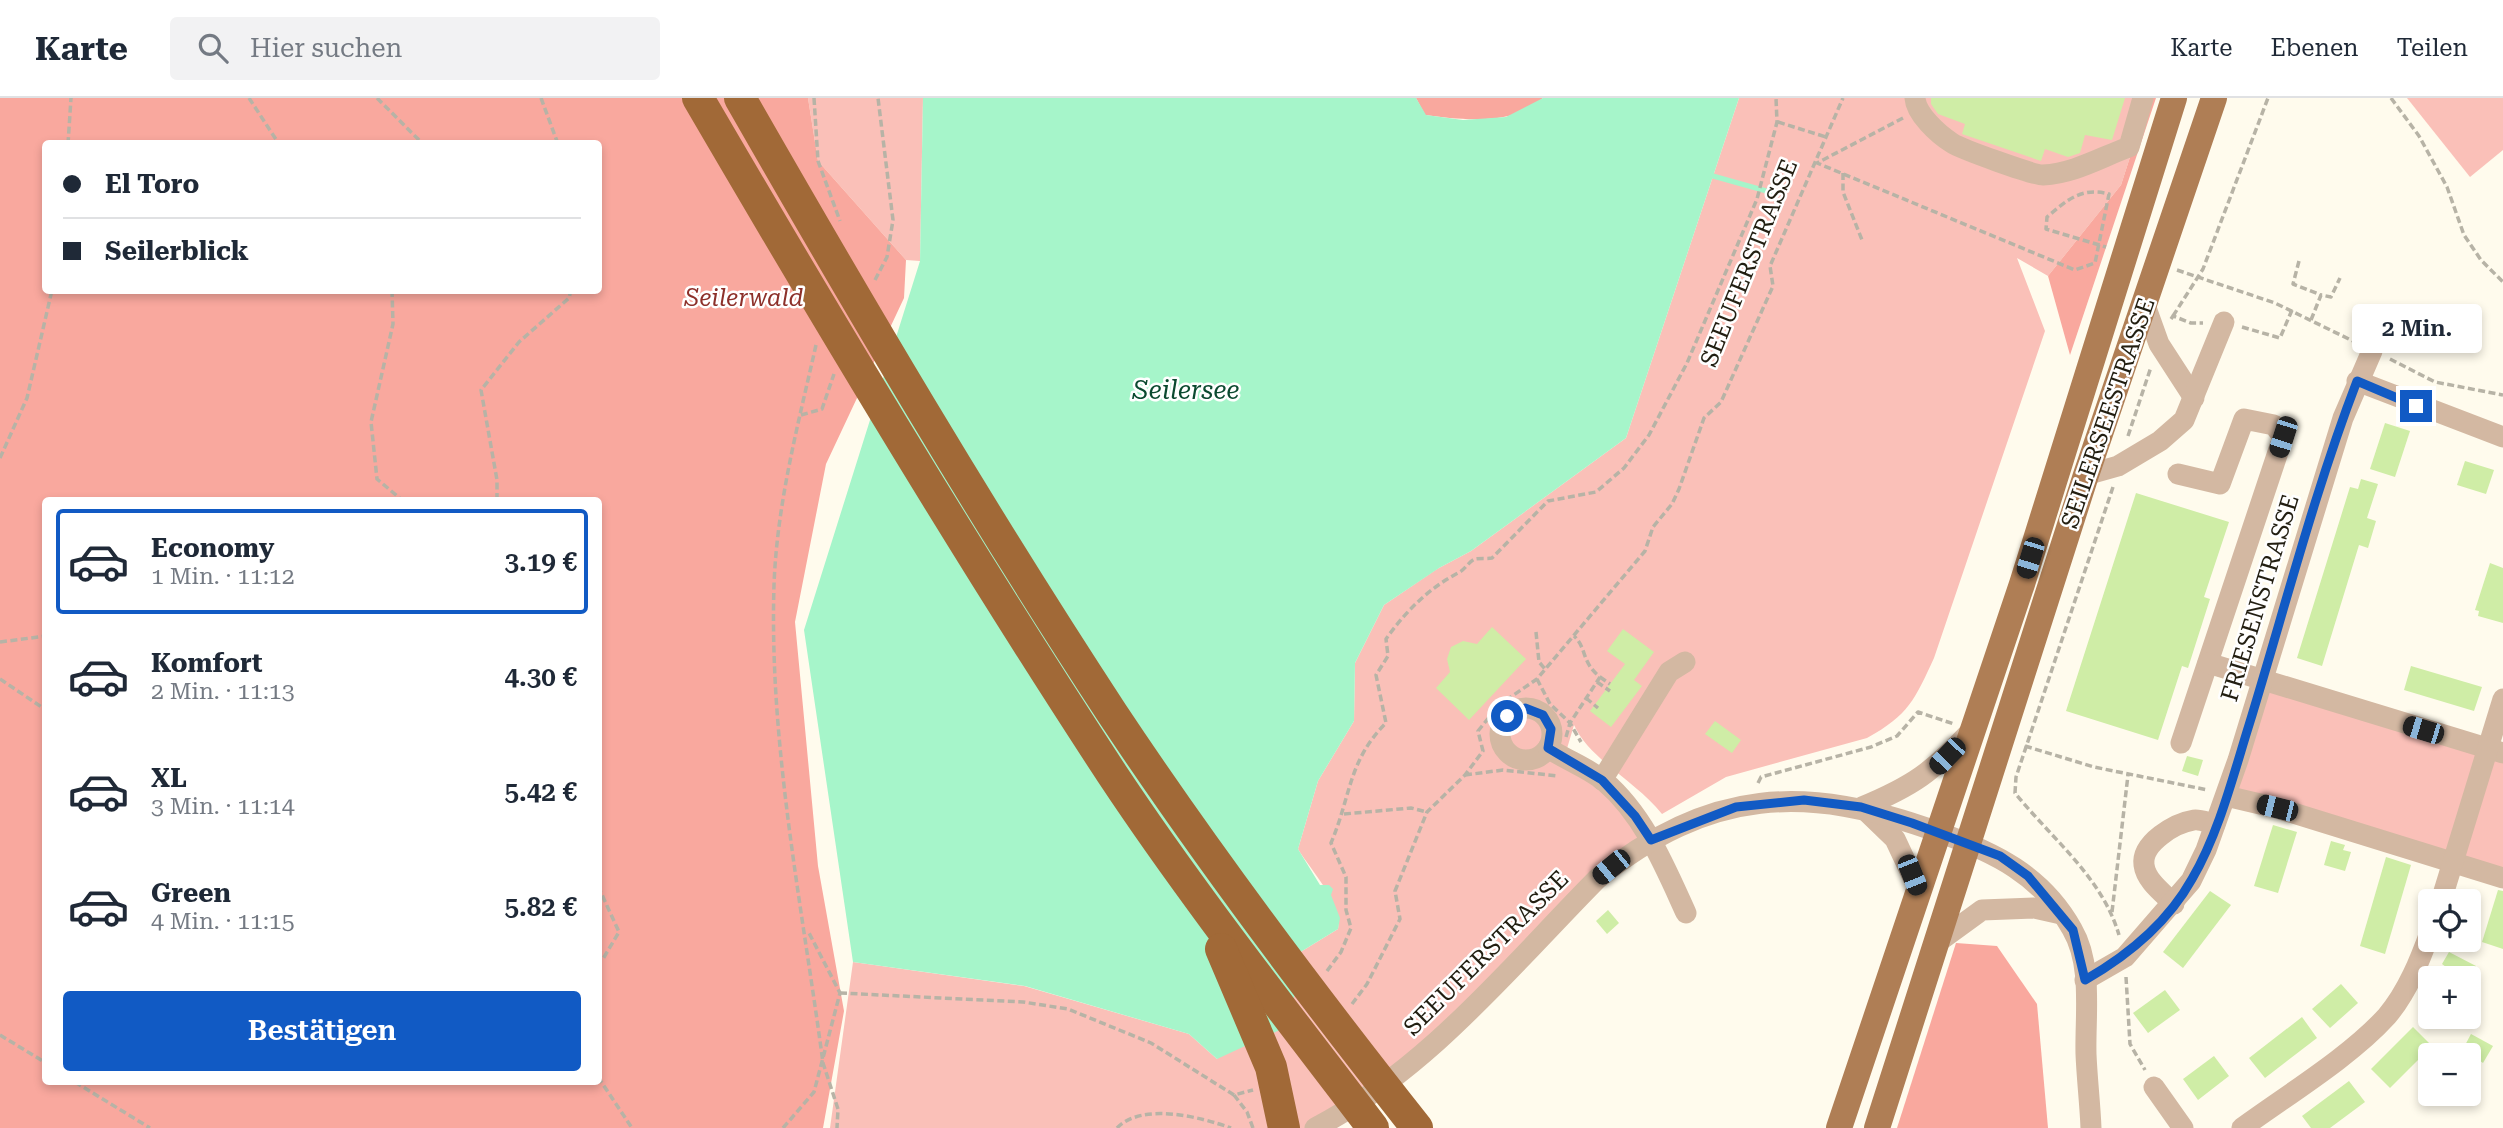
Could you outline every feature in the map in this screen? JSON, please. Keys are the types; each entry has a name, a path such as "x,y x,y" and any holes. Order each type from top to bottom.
{"highway":[{"path":"698,98 981,569 1113,775 1193,891 1373,1128"},
{"path":"740,98 916,397 1114,715 1266,932 1417,1128"},
{"path":"1193,891 1247,1004 1271,1067 1284,1128"}],"main road":[{"name":"SEILERSEESTRASSE","path":"1839,1128 1974,727 2174,98"},
{"name":"SEILERSEESTRASSE","path":"1877,1128 2086,475 2214,98"}],"street":[{"path":"1917,104 1952,144 2039,175 2078,170 2100,157 2129,147 2143,98"},
{"path":"2133,133 2160,142"},
{"path":"2145,305 2159,344 2194,398"},
{"path":"2086,475 2118,466 2160,440 2184,420 2224,322"},
{"name":"FRIESENSTRASSE","path":"2085,980 2125,957 2192,881 2225,796 2263,680 2329,461 2357,381 2372,351"},
{"path":"2357,381 2503,437"},
{"path":"2178,474 2220,484 2244,419 2274,425 2283,437 2181,743"},
{"path":"1606,773 1669,673 1685,662"},
{"path":"2208,663 2495,751"},
{"path":"2444,889 2495,751 2503,699"},
{"path":"1554,752 1551,729 1543,715 1525,708 1503,710 1501,740 1513,757 1530,760 1554,752 1606,773 1651,840 1686,913"},
{"name":"SEEUFERSTRASSE","path":"1861,807 1895,794 1933,771 1974,727"},
{"path":"2225,796 2277,808 2503,878"},
{"name":"SEEUFERSTRASSE","path":"1315,1128 1347,1111 1405,1071 1597,879 1651,840 1710,815 1750,805 1804,800 1861,807 1938,832 2000,856 2028,876 2073,930 2085,980 2091,1128"},
{"path":"1861,807 1895,839 1918,888"},
{"path":"2174,904 2149,877 2144,864 2148,848 2164,833 2194,820 2215,824"},
{"path":"1938,942 1982,910 2034,908 2061,914"},
{"path":"2242,1128 2364,1037 2387,1016 2411,980 2422,952"},
{"path":"2154,1087 2183,1128"}],"path":[{"path":"68,140 71,98"},
{"path":"248,98 276,140"},
{"path":"377,98 419,140"},
{"path":"541,98 557,140"},
{"path":"814,98 818,161 841,218 838,232"},
{"path":"1427,813 1423,809 1411,808 1344,814 1359,757 1368,741 1386,723 1376,675 1388,656 1386,639 1411,607 1420,603 1431,589 1458,573 1473,560 1492,558 1548,501 1596,492 1624,468 1649,435 1687,363 1757,199 1777,122 1776,98"},
{"name":"SEEUFERSTRASSE","path":"1465,775 1483,751 1478,731 1546,670 1645,551 1653,527 1672,504 1704,418 1721,402 1773,286 1770,266 1801,189 1816,163 1843,98"},
{"path":"2154,1087 2130,1044 2125,957 2112,913 2092,879 2015,793 2016,777 2159,344 2203,269 2268,98"},
{"path":"2391,98 2419,136 2441,177 2465,235 2481,260 2503,282"},
{"path":"1816,163 1917,104"},
{"path":"1777,122 1826,137"},
{"path":"1816,163 2075,270 2095,263 2109,194 2092,190 2063,203 2047,217 2046,229 2072,235"},
{"path":"1843,173 1843,192 1862,240"},
{"path":"2299,261 2293,284 2331,298 2340,278"},
{"path":"0,458 27,398 51,294"},
{"path":"392,294 393,324 371,422 377,479 398,497"},
{"path":"497,497 497,480 481,390 519,342 569,298 570,294"},
{"path":"2311,320 2321,295"},
{"path":"2267,299 2435,382 2503,395"},
{"path":"2173,316 2191,323 2224,322 2280,338 2292,310"},
{"path":"818,339 784,484 774,584 776,711 823,1063 838,1109 837,1128"},
{"path":"1536,632 1539,662 1546,670"},
{"path":"1574,636 1587,667 1610,684"},
{"path":"0,642 42,637"},
{"path":"1554,752 1600,677"},
{"path":"0,679 42,707"},
{"path":"1537,679 1550,704 1570,723 1577,739 1606,773"},
{"path":"1597,682 1610,691"},
{"path":"1586,698 1598,708"},
{"path":"1750,805 1761,776 1888,740 1897,736 1918,712 1939,719"},
{"path":"2094,767 2225,796"},
{"path":"1344,1015 1367,984 1400,919 1395,891 1427,813 1465,775 1503,770 1568,780"},
{"path":"2112,913 2128,775"},
{"path":"602,895 619,932 602,959"},
{"path":"783,1128 814,1092 840,993 805,926"},
{"path":"840,993 1023,1002 1068,1009 1150,1043 1234,1095 1247,1112 1253,1128"},
{"path":"0,1035 42,1061"},
{"path":"602,1083 632,1128"},
{"path":"80,1085 150,1128"},
{"path":"1234,1095 1260,1088"},
{"path":"1117,1128 1125,1120 1148,1115 1189,1115 1231,1128"}],"shaded area":[{"path":"808,98 923,98 920,261 906,260 818,161"},
{"path":"1739,98 2149,98 2121,185 2048,276 2017,258 2045,331 1934,658 1916,695 1902,713 1867,738 1726,777 1662,814 1640,791 1591,749 1574,725 1563,762 1598,780 1647,838 1438,1038 1307,1128 830,1128 853,962 1024,986 1189,1034 1217,1059 1294,956 1338,929 1338,919 1331,898 1298,849 1318,781 1354,721 1355,663 1384,605 1437,569 1471,551 1626,438"},
{"path":"2407,98 2503,98 2503,150 2470,177"},
{"path":"2266,684 2503,760 2503,875 2232,791"}],"green space":[{"name":"Seilerwald","path":"0,98 808,98 818,161 906,260 904,298 826,464 795,622 818,866 844,1011 823,1128 0,1128"},
{"path":"1416,98 1543,98 1518,113 1471,119 1425,115"},
{"path":"2149,98 2156,98 2070,355 2048,276 2121,185"},
{"path":"1956,943 1997,946 2037,1004 2048,1128 1897,1128"}],"water":[{"name":"Seilersee","path":"923,98 1416,98 1426,115 1463,120 1506,117 1543,98 1739,98 1626,438 1471,551 1439,568 1384,605 1355,663 1354,721 1318,781 1298,849 1320,885 1329,885 1333,889 1331,895 1340,918 1338,929 1294,956 1296,992 1282,1029 1217,1059 1189,1034 1025,986 853,962 804,630 920,261"}],"building":[{"path":"1931,98 2125,98 2112,140 2085,135 2080,153 2068,157 2045,149 2041,161 1962,134 1965,124 1938,114 1931,104"},
{"path":"2385,423 2410,431 2395,477 2370,469"},
{"path":"2465,461 2494,470 2486,494 2457,485"},
{"path":"2361,479 2378,484 2367,518 2376,521 2368,548 2359,545 2322,666 2297,658 2350,487 2358,489"},
{"path":"2136,493 2229,522 2204,597 2210,599 2188,668 2182,666 2158,740 2066,711"},
{"path":"2490,563 2503,568 2503,623 2478,616 2479,611 2475,610"},
{"path":"1492,627 1526,659 1469,720 1436,688 1450,672 1447,659 1451,647 1463,641 1477,644"},
{"path":"1623,629 1654,652 1634,680 1642,686 1611,727 1590,711 1625,664 1607,651"},
{"path":"2411,666 2482,687 2474,711 2404,690"},
{"path":"1715,721 1741,740 1732,753 1705,734"},
{"path":"2187,756 2203,760 2198,776 2182,771"},
{"path":"2273,825 2297,832 2278,893 2254,886"},
{"path":"2331,841 2345,845 2343,850 2351,852 2345,871 2324,865"},
{"path":"2386,857 2411,865 2385,954 2360,946"},
{"path":"2498,890 2503,891 2503,949 2482,942"},
{"path":"2210,891 2231,905 2183,968 2163,952"},
{"path":"1608,910 1619,923 1607,934 1596,921"},
{"path":"2449,952 2476,966 2445,966 2442,964"},
{"path":"2341,984 2358,1003 2330,1028 2312,1009"},
{"path":"2165,990 2180,1010 2148,1033 2133,1013"},
{"path":"2302,1017 2317,1038 2265,1078 2249,1058"},
{"path":"2413,1027 2429,1043 2418,1043 2418,1060 2390,1088 2371,1069"},
{"path":"2471,1034 2493,1046 2483,1063 2481,1043 2466,1043"},
{"path":"2214,1056 2229,1076 2198,1100 2183,1079"},
{"path":"2349,1081 2365,1102 2330,1128 2311,1128 2302,1116"}],"waterway":[{"path":"1713,176 1770,192"}],"route":[{"path":"1507,716 1525,708 1543,715 1551,729 1552,739 1548,748 1602,780 1635,816 1651,840 1682,825 1736,807 1804,800 1861,807 2000,856 2028,876 2073,930 2082,956 2085,980 2125,957 2192,881 2206,850 2244,740 2329,461 2357,381 2416,406"}]}
